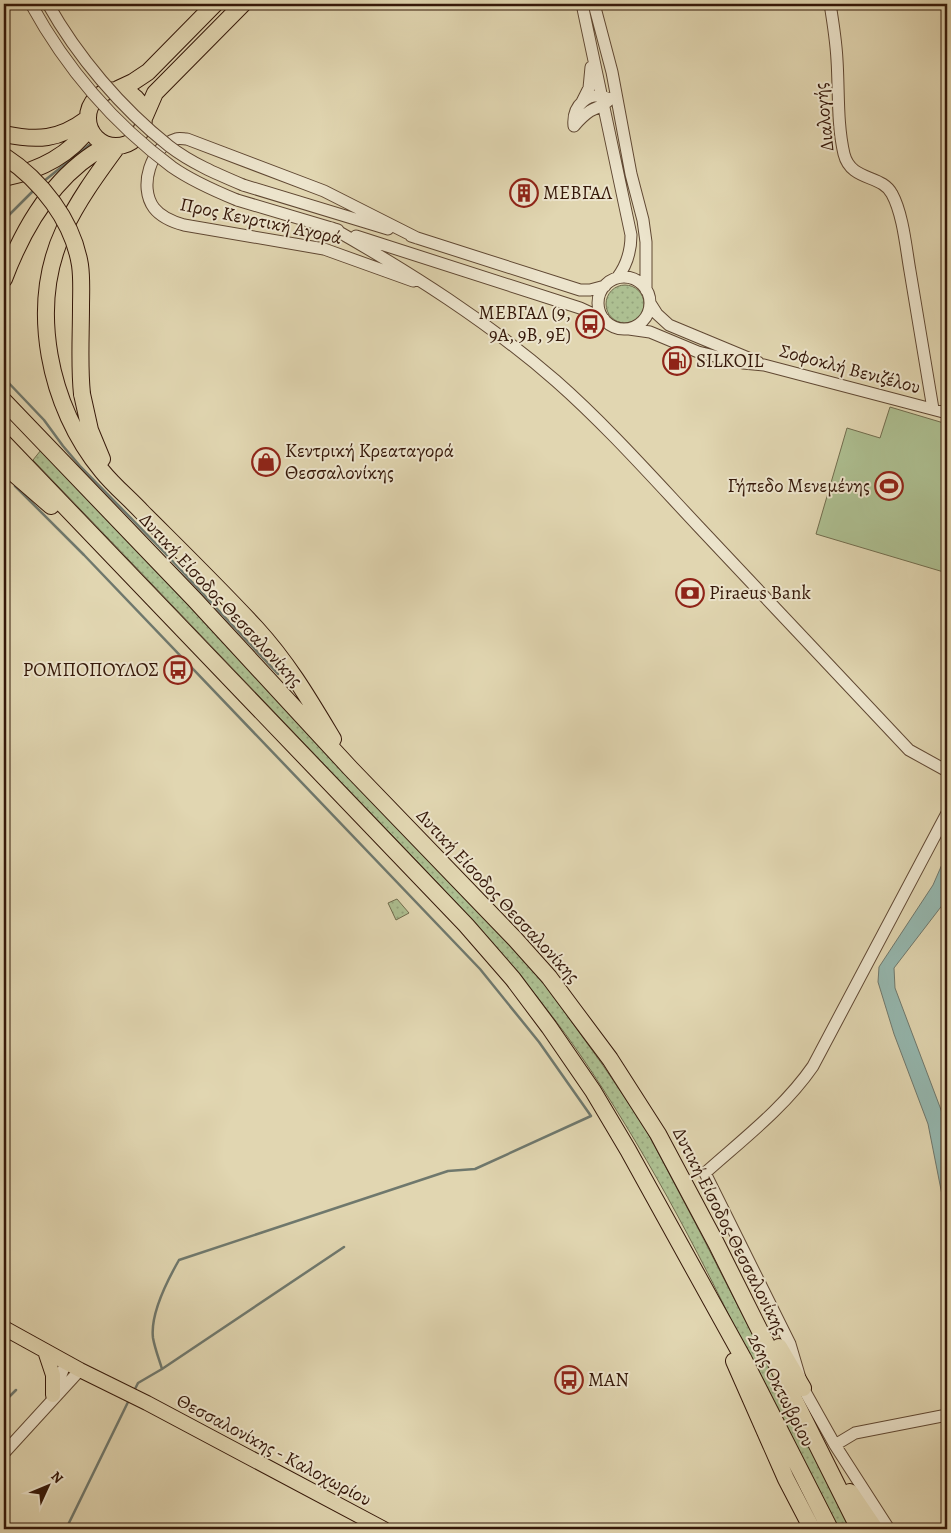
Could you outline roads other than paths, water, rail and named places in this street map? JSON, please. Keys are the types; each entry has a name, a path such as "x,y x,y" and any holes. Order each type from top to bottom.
{"highway":[{"path":"118,90 148,72 215,4"},
{"path":"144,116 155,93 243,4"},
{"path":"4,178 34,170 60,156 78,143 88,123 90,107 96,97 106,91 118,90 130,93 142,107 144,116 144,123 137,137 124,146 112,146 100,142 93,135 88,123"},
{"path":"4,134 26,139 48,137 88,123"},
{"path":"4,279 14,253 28,226 62,182 91,154 112,146"},
{"path":"112,146 64,231 50,269 46,312 49,347 54,375 69,418 102,472 255,627 278,653 298,680 351,769"},
{"path":"4,156 15,163 40,186 72,237 80,266 82,394 84,410 94,442 107,469 124,493"},
{"name":"Δυτική Είσοδος Θεσσαλονίκης","path":"4,401 194,599 351,769 515,939 555,985 610,1059 658,1134 716,1244 859,1529"},
{"path":"4,443 466,925 513,979 549,1027 593,1091 628,1150 710,1299 740,1377 786,1480 812,1529"},
{"path":"4,465 130,575"},
{"path":"716,1244 803,1388"},
{"name":"26ης Οκτωβρίου","path":"710,1299 743,1358 830,1529"},
{"path":"813,1438 875,1529"}],"main road":[{"path":"4,1328 80,1370"},
{"path":"45,1351 52,1375 50,1399"},
{"name":"Θεσσαλονίκης - Καλοχωρίου","path":"80,1370 147,1403 384,1529"}],"street":[{"path":"31,4 68,64 102,104 173,168 207,187 237,200 332,228 580,308 604,319 616,328 629,329 637,326 649,312 650,304"},
{"path":"48,4 85,61 113,93 169,147 209,171 243,185 580,290 590,290 605,286 617,278 625,267 629,256 631,235 607,123 607,97 594,4"},
{"path":"582,4 592,48 607,97 619,110 631,174 643,220 646,242 646,290 650,304 656,314 669,326 745,355 764,365"},
{"name":"Διαλογής","path":"830,4 834,27 844,154 848,164 856,172 886,187 891,192 894,200 904,238 933,409"},
{"path":"592,48 589,88 576,112 574,126 607,97"},
{"path":"582,102 590,96 607,97"},
{"path":"590,111 597,113 607,123"},
{"name":"Προς Κενρτική Αγορά","path":"417,238 324,191 188,139 177,138 168,142 148,169 146,180 147,195 154,208 171,221 184,225 324,249 433,288"},
{"path":"332,228 433,288 499,334 557,382 628,451 909,750 947,771"},
{"path":"617,278 629,277 638,281 646,290"},
{"path":"604,319 598,302 600,293 605,286"},
{"name":"Σοφοκλή Βενιζέλου","path":"629,329 650,332 698,352 743,363 764,365 947,413"},
{"path":"889,1529 835,1445 803,1388 790,1344 705,1173 783,1103 799,1086 813,1066 947,813"},
{"path":"50,1399 66,1362"},
{"path":"4,1453 35,1420 50,1399 80,1370"},
{"path":"835,1445 855,1433 947,1415"}],"water":[{"path":"947,853 947,899 894,968 895,988 946,1123 947,1220 928,1124 894,1034 878,982 879,967 933,885"}],"waterway":[{"path":"44,181 89,145"},
{"path":"4,220 34,190"},
{"path":"4,378 44,420 80,466 164,552 278,674"},
{"path":"15,486 84,555 480,969 539,1042 591,1116 475,1169 448,1171 179,1260 165,1288 154,1319 153,1338 162,1369 138,1383 134,1391"},
{"path":"162,1369 344,1247"},
{"path":"4,1402 16,1390"},
{"path":"66,1529 129,1400"}],"place":[{"name":"ΜΕΒΓΑΛ","path":"524,193"},
{"name":"ΜΕΒΓΑΛ (9, 9Α, 9Β, 9Ε)","path":"590,324"},
{"name":"SILKOIL","path":"677,361"},
{"name":"Κεντρική Κρεαταγορά Θεσσαλονίκης","path":"266,462"},
{"name":"Γήπεδο Μενεμένης","path":"889,486"},
{"name":"Piraeus Bank","path":"690,593"},
{"name":"ΡΟΜΠΟΠΟΥΛΟΣ","path":"178,670"},
{"name":"ΜΑΝ","path":"569,1380"}]}
